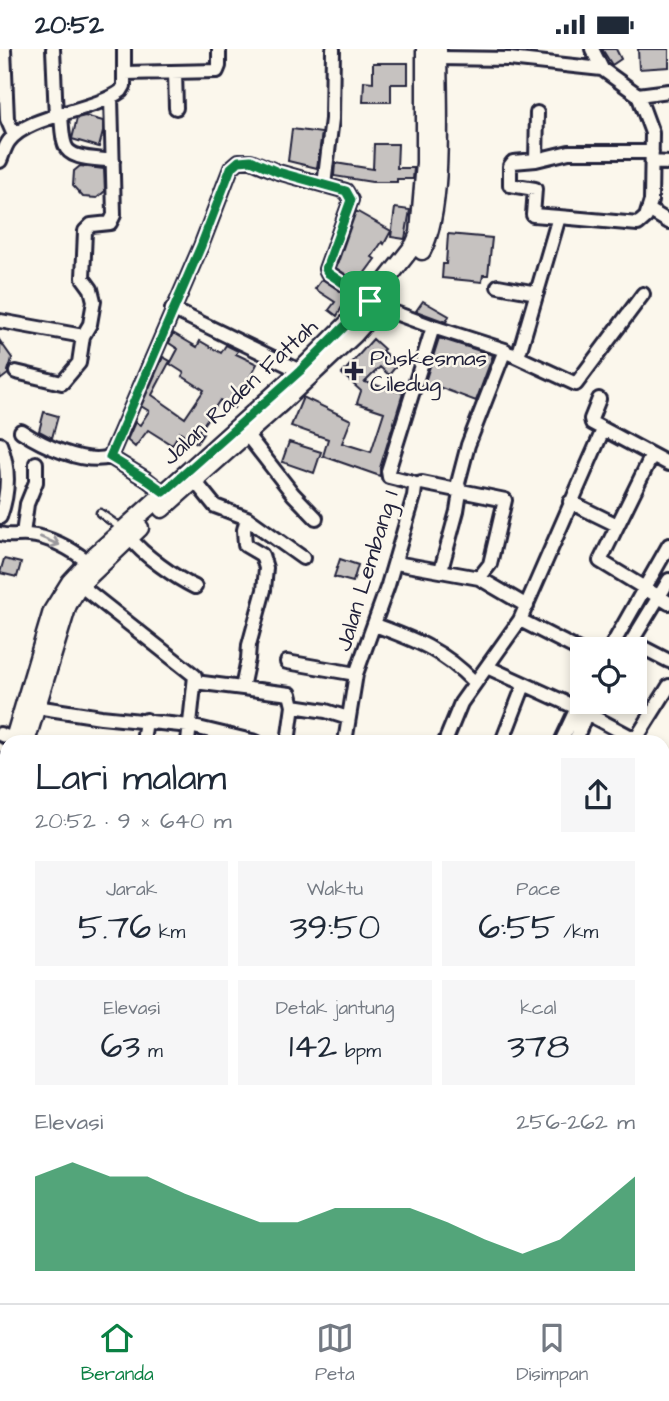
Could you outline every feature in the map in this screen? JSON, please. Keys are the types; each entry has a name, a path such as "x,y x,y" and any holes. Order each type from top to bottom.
{"main road":[{"name":"Jalan Raden Fattah","path":"14,735 52,611 69,582 88,562 194,481 354,335 406,257 419,233 431,163 433,52"},
{"name":"Jalan Raden Fattah","path":"16,735 36,707 68,605 80,585 164,492 375,304"}],"street":[{"path":"53,49 58,116 68,151 79,156 113,161"},
{"path":"0,161 14,135 31,125 111,97 124,86 124,49"},
{"path":"125,73 217,71 219,49"},
{"path":"324,185 332,119 333,49"},
{"path":"592,49 602,69 638,95 652,133 652,157 651,201 643,221 638,224 533,215 535,189 510,185 510,166 513,162 569,152 652,157 669,163"},
{"path":"2,51 4,123 14,135"},
{"path":"433,52 602,69"},
{"path":"176,72 176,108"},
{"path":"638,95 669,91"},
{"path":"16,372 62,383 79,363 83,336 90,324 94,301 91,289 83,278 85,231 91,225 106,225 114,220 111,97"},
{"path":"536,160 537,113"},
{"path":"21,431 34,440 72,456 98,461 110,457 201,246 231,168 243,160 251,160 278,172 346,191 351,200 326,269 328,273 375,304 433,327 505,350 576,384 643,294"},
{"path":"649,210 669,222"},
{"path":"518,357 559,218"},
{"path":"498,286 537,293"},
{"path":"172,309 300,371"},
{"path":"0,321 83,336"},
{"name":"Jalan Lembang 1","path":"346,735 356,674 396,563 415,485 389,477 388,471 433,327"},
{"path":"441,570 457,511 460,492 458,483 468,445 505,350"},
{"path":"599,399 591,421 669,464"},
{"path":"448,735 461,703 474,682 520,620 603,430"},
{"path":"247,435 293,494 316,517"},
{"path":"0,444 6,463 8,484 0,517"},
{"path":"652,456 600,561 664,601"},
{"path":"110,457 164,492"},
{"path":"23,534 27,504 36,482 36,463"},
{"path":"194,481 215,506 247,518 303,558"},
{"path":"415,485 422,483 505,500 490,564 480,579"},
{"path":"570,502 617,525"},
{"path":"242,688 249,645 263,599 266,568 262,555 245,545 244,530 247,518"},
{"path":"126,534 136,546 178,579 195,587"},
{"path":"4,535 37,535 71,550 88,562"},
{"path":"617,637 669,545"},
{"path":"396,563 480,579 527,606"},
{"path":"637,637 664,601 669,580"},
{"path":"80,585 191,671 195,682 189,735"},
{"path":"520,620 570,645"},
{"path":"375,625 422,642 457,665 474,682"},
{"path":"647,653 669,661"},
{"path":"287,662 356,674"},
{"path":"487,667 570,706"},
{"path":"195,682 290,694 293,706 289,735"},
{"path":"505,735 524,685"},
{"path":"637,735 669,686"},
{"path":"293,706 348,717"},
{"path":"36,707 190,726 227,735"},
{"path":"565,735 578,714"},
{"path":"576,735 580,714"},
{"path":"586,714 625,735"},
{"path":"144,735 146,720"}],"lane":[{"path":"100,513 126,534"},
{"path":"108,519 114,513"}],"building":[{"path":"602,49 616,49 621,59 612,65"},
{"path":"638,49 669,49 669,67 639,69"},
{"path":"373,63 408,63 408,84 391,84 391,102 363,102 364,81 373,82"},
{"path":"85,116 103,121 99,147 72,139 77,118"},
{"path":"292,129 322,133 317,168 288,161"},
{"path":"374,144 398,144 397,168 414,168 413,179 372,182 334,176 335,163 373,169"},
{"path":"80,166 104,169 105,191 97,198 83,197 73,186 74,171"},
{"path":"395,208 410,210 405,239 391,237"},
{"path":"356,211 391,231 372,257 375,259 364,274 373,280 367,288 336,268"},
{"path":"448,234 492,238 488,275 483,275 482,282 442,278"},
{"path":"322,279 355,301 346,310 342,307 337,316 329,310 335,302 315,289"},
{"path":"423,301 449,316 446,322 416,311"},
{"path":"173,333 197,347 200,341 221,353 226,345 238,351 236,354 257,364 234,408 220,400 199,431 203,434 197,443 180,432 172,445 148,430 135,447 127,440 135,422 140,425 149,411 141,406 163,357 170,361 152,395 185,418 204,390 182,376 184,373 170,364 178,349 169,343"},
{"path":"439,338 493,355 476,401 425,382"},
{"path":"373,339 384,349 382,351 398,364 389,375 380,367 365,382 403,393 380,468 380,476 323,456 328,439 291,426 303,397 351,420 342,443 371,452 384,412 357,403 361,391 342,374"},
{"path":"0,341 12,358 8,374 0,380"},
{"path":"44,412 58,416 52,438 39,431"},
{"path":"289,442 321,452 314,473 282,462"},
{"path":"4,559 21,563 17,577 0,573"},
{"path":"340,559 358,565 353,582 334,577"}],"place":[{"name":"Puskesmas Ciledug","path":"354,371"}],"route":[{"path":"251,160 278,172 349,194 351,200 326,269 370,301 300,371 164,492 110,457 234,164 251,160"}]}
